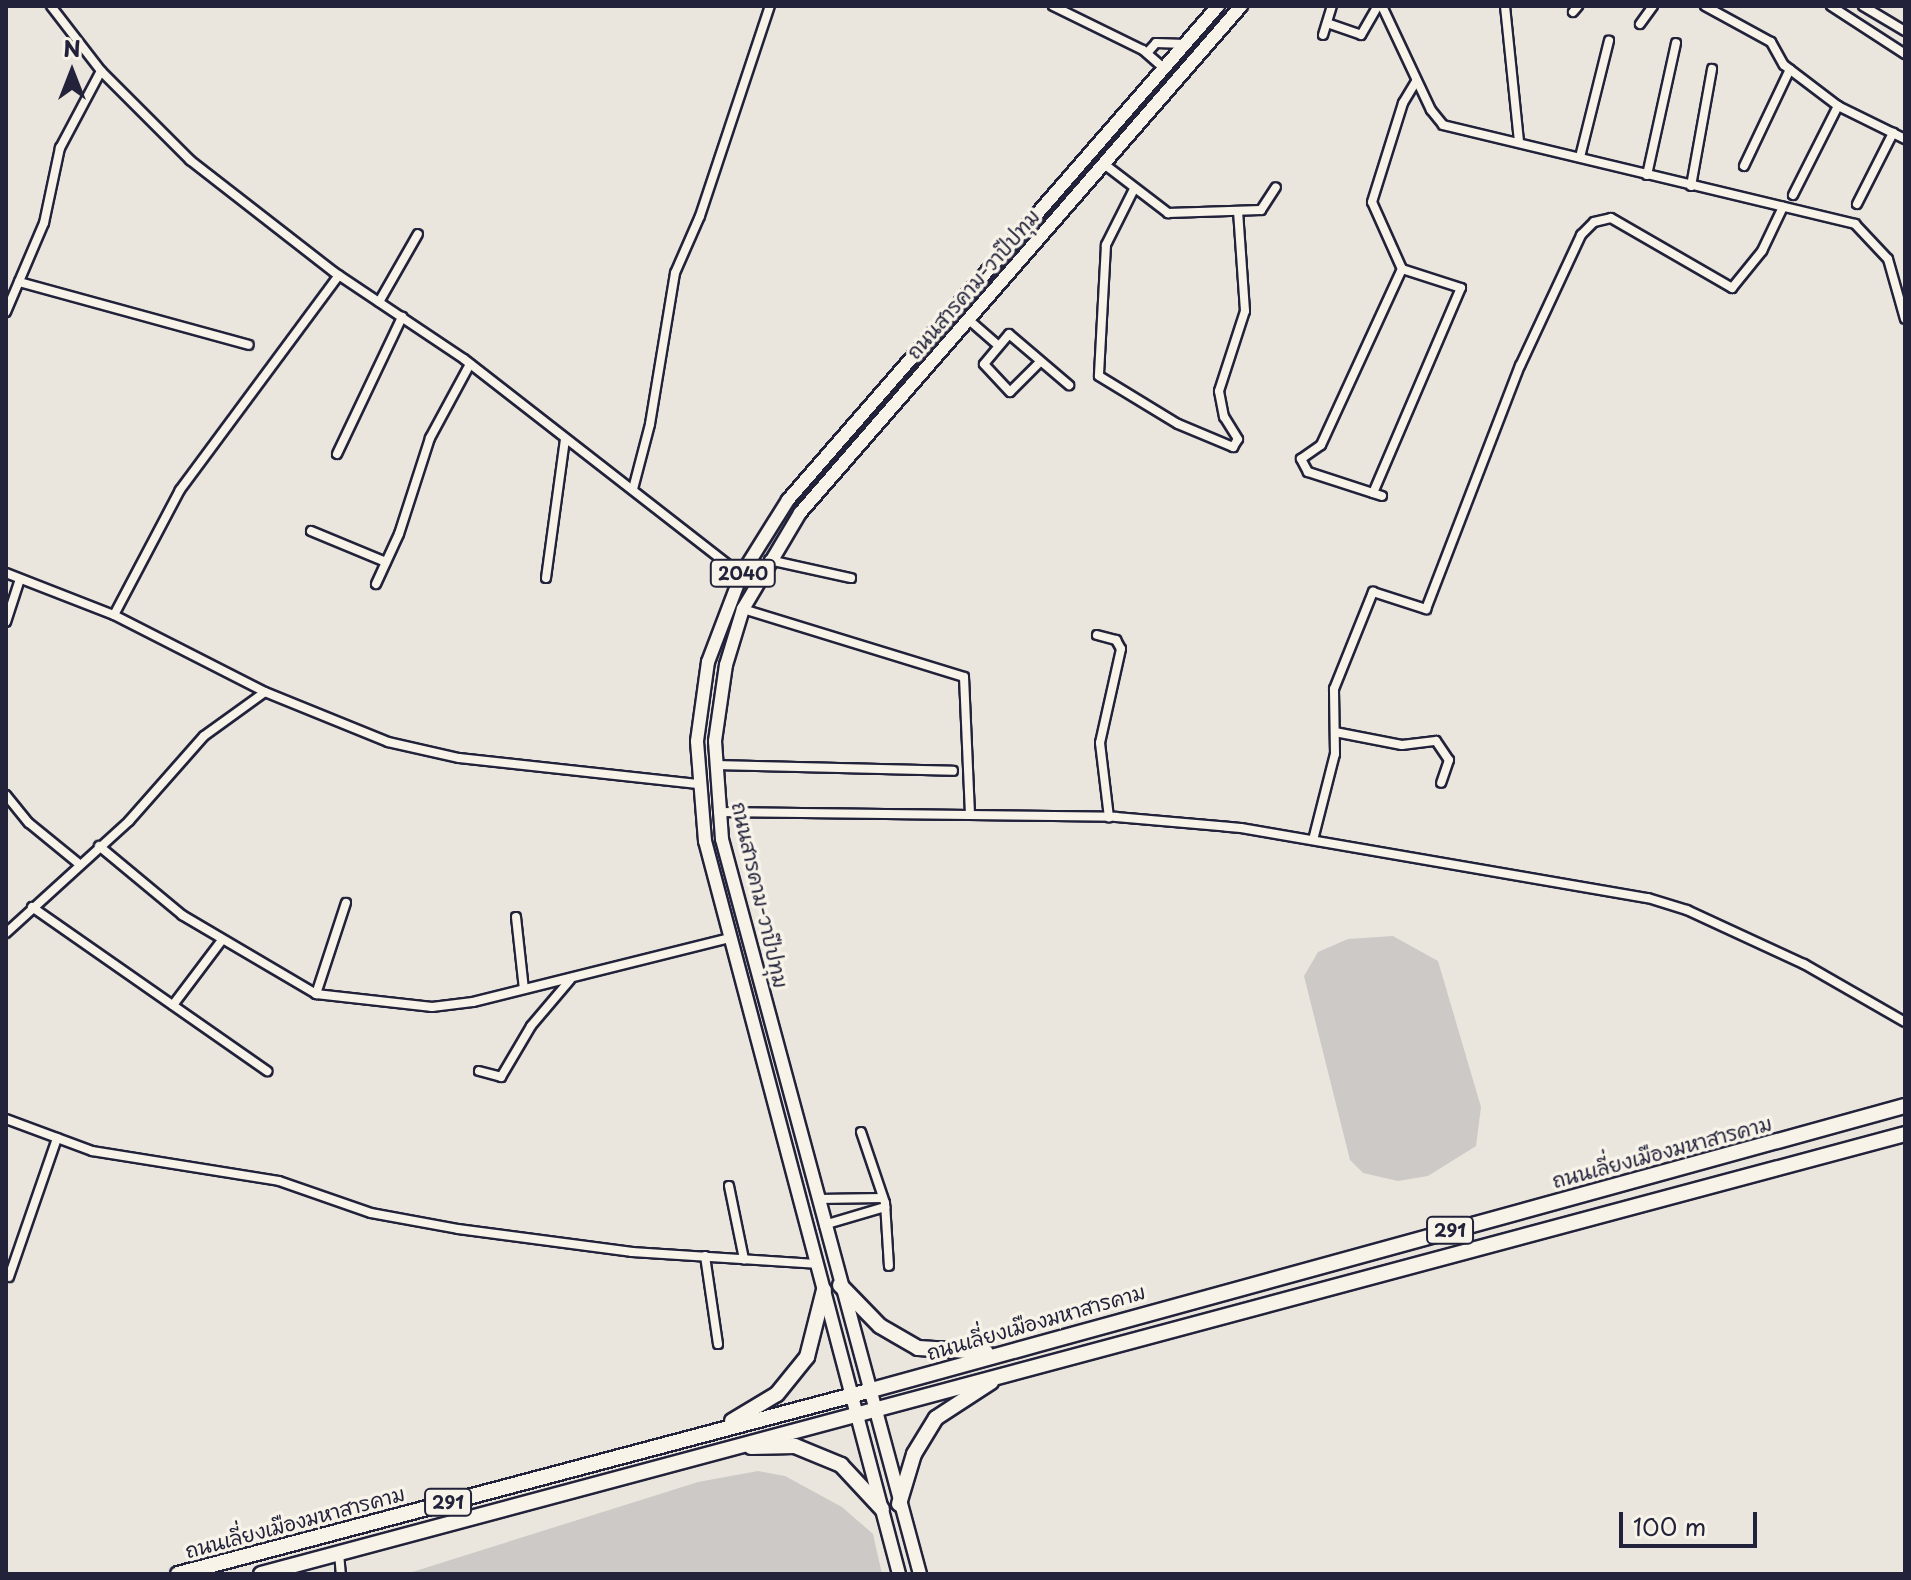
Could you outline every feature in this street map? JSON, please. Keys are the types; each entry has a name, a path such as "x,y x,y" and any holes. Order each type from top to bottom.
{"highway":[{"name":"ถนนเลี่ยงเมืองมหาสารคาม","path":"178,1574 851,1396 994,1353 1905,1106"},
{"name":"ถนนเลี่ยงเมืองมหาสารคาม","path":"261,1574 1905,1134"},
{"path":"840,1285 880,1326 918,1348 994,1353"},
{"path":"718,1429 777,1394 807,1357 824,1290"},
{"path":"899,1504 914,1454 936,1418 1005,1374"},
{"path":"727,1447 795,1446 841,1465 882,1509"}],"main road":[{"name":"ถนนสารคาม-วาปีปทุม","path":"899,1574 705,841 698,784 697,741 708,662 741,575 788,500 1218,6"},
{"name":"ถนนสารคาม-วาปีปทุม","path":"920,1574 768,1016 718,812 715,765 720,695 743,609 768,560 800,513 1241,6"},
{"path":"1006,250 1019,262"},
{"path":"751,1020 768,1016"}],"street":[{"path":"51,6 101,71 190,160 339,275 470,364 741,575"},
{"path":"633,489 650,424 675,273 700,216 770,6"},
{"path":"1053,6 1147,53 1164,68"},
{"path":"1323,35 1332,6"},
{"path":"1327,23 1361,35 1380,6"},
{"path":"1380,6 1416,81 1443,125 1519,141 1863,229 1888,259 1905,319"},
{"path":"1505,6 1519,141"},
{"path":"1640,24 1653,6"},
{"path":"1705,6 1771,42 1790,69 1838,106 1905,139"},
{"path":"1831,6 1905,54"},
{"path":"1863,6 1905,31"},
{"path":"1580,157 1609,41"},
{"path":"1147,53 1156,43 1185,44"},
{"path":"1647,175 1676,43"},
{"path":"1691,186 1712,69"},
{"path":"1744,166 1790,69"},
{"path":"6,312 44,223 60,148 101,71"},
{"path":"1402,269 1321,445 1301,459 1308,472 1377,494 1461,288 1402,269 1372,202 1403,103 1416,81"},
{"path":"1793,195 1838,106"},
{"path":"1857,204 1893,133"},
{"path":"1104,164 1168,213 1238,212 1266,208 1276,187"},
{"path":"1134,189 1106,245 1099,376 1178,424 1233,447 1238,439 1224,417 1219,391 1245,311 1238,212"},
{"path":"1313,840 1335,754 1334,689 1373,592 1426,609 1520,366 1581,235 1594,222 1611,218 1732,288 1762,251 1783,207"},
{"path":"379,302 418,234"},
{"path":"114,615 180,490 339,275"},
{"path":"19,282 249,345"},
{"path":"337,454 402,317"},
{"path":"969,320 998,345"},
{"path":"1040,362 1019,388 1008,391 985,367 998,345 1009,334 1069,385"},
{"path":"376,584 430,438 470,364"},
{"path":"546,578 565,440"},
{"path":"311,531 386,562"},
{"path":"768,560 851,578"},
{"path":"6,573 114,615 265,692 388,742 459,758 698,784"},
{"path":"6,622 20,579"},
{"path":"743,609 964,677 970,814"},
{"path":"1097,635 1116,640 1121,649 1100,743 1109,817"},
{"path":"6,933 78,863 129,821 204,736 265,692"},
{"path":"1335,732 1402,745 1436,741 1449,760 1441,783"},
{"path":"715,765 953,771"},
{"path":"6,795 29,823 78,863"},
{"path":"718,812 1109,817 1241,828 1648,898 1687,910 1804,964 1905,1022"},
{"path":"99,846 182,915 316,994 432,1007 570,979 729,938"},
{"path":"316,994 346,903"},
{"path":"32,907 267,1071"},
{"path":"516,917 524,989"},
{"path":"173,1005 222,940"},
{"path":"479,1071 501,1077 531,1026 570,979"},
{"path":"6,1119 92,1151 279,1181 371,1213 458,1229 705,1256 816,1264"},
{"path":"861,1132 884,1202 889,1266"},
{"path":"9,1277 57,1138"},
{"path":"729,1186 744,1259"},
{"path":"817,1199 843,1203 884,1202"},
{"path":"824,1225 884,1202"},
{"path":"705,1256 718,1344"},
{"path":"339,1552 341,1574"}],"shaded area":[{"path":"1393,936 1438,961 1481,1107 1476,1146 1428,1176 1398,1181 1363,1173 1350,1160 1304,976 1318,952 1348,939"},
{"path":"758,1471 785,1476 842,1507 873,1534 882,1574 406,1574 698,1482"}]}
